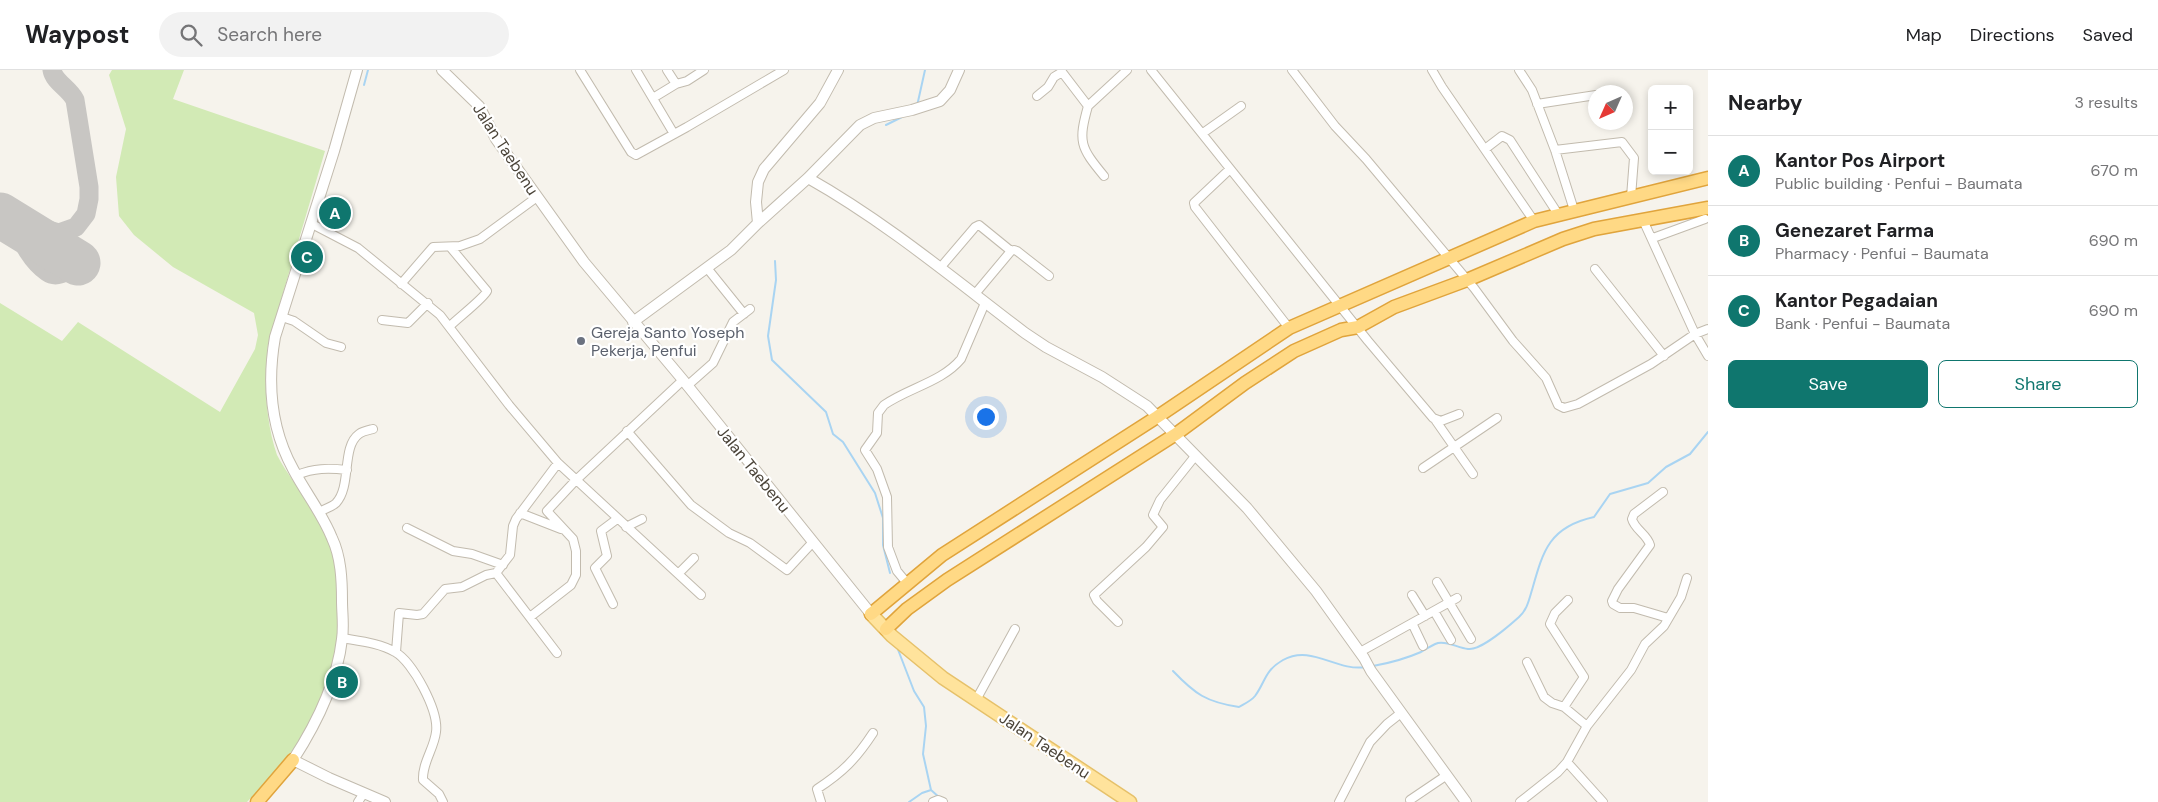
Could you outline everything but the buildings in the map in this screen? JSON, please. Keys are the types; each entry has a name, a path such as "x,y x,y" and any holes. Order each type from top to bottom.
{"highway":[{"path":"871,614 942,555 1290,328 1534,221 1708,178"},
{"path":"889,632 907,609 946,580 1176,434 1280,358 1341,330 1358,327 1394,307 1467,280 1563,239 1594,229 1705,212"},
{"path":"257,802 293,760"}],"main road":[{"name":"Jalan Taebenu","path":"871,614 909,650 976,700 1130,802"}],"street":[{"path":"357,70 312,224 275,337 271,361 270,388 273,415 282,448 333,539 339,559 342,580 342,638 333,682 308,736 293,760 361,797 385,802"},
{"name":"Jalan Taebenu","path":"442,70 479,106 496,138 584,262 685,383 871,614"},
{"path":"580,70 631,152 636,155 784,70"},
{"path":"636,70 674,134"},
{"path":"667,70 676,84"},
{"path":"653,98 704,70"},
{"path":"758,223 756,202 758,182 764,169 820,103 838,70"},
{"path":"633,322 731,250 808,178 866,120 937,103 950,90 960,70"},
{"path":"1104,176 1084,148 1081,132 1088,106 1127,70"},
{"path":"1151,70 1436,421 1473,474"},
{"path":"1292,70 1335,126 1366,159 1449,258 1513,341 1546,378 1558,405 1564,408 1578,404 1664,356 1695,334 1708,329"},
{"path":"1432,70 1534,221"},
{"path":"1519,70 1532,90 1555,150 1574,210"},
{"path":"1037,96 1048,87 1054,77 1062,72 1088,106"},
{"path":"1537,104 1588,96"},
{"path":"1202,133 1242,106"},
{"path":"1485,149 1502,136 1510,140 1558,214"},
{"path":"1555,150 1622,142 1634,158 1630,197"},
{"path":"1230,169 1194,203 1195,207 1290,328"},
{"path":"808,178 855,205 1039,343 1102,376 1147,406 1247,508 1298,568 1466,802"},
{"path":"401,284 433,246 451,248 470,244 490,233 537,197"},
{"path":"1653,238 1705,212 1708,228"},
{"path":"1643,220 1653,238 1695,334 1708,356"},
{"path":"312,224 358,248 401,284 428,303 450,326 486,375 558,463 701,595"},
{"path":"940,268 975,227 979,226 1011,251 1017,251 1049,276"},
{"path":"450,326 473,304 484,297 487,291 451,248"},
{"path":"975,294 1011,251"},
{"path":"530,616 571,585 574,580 577,563 576,545 566,530 547,511 627,431 685,383 713,363 729,327 737,317 747,311 707,268"},
{"path":"1595,269 1664,356"},
{"path":"382,320 408,323 428,303"},
{"path":"907,583 897,571 888,547 887,496 877,469 865,450 877,433 878,413 884,404 949,370 961,359 985,303"},
{"path":"282,317 294,321 326,343 341,347"},
{"path":"1436,421 1447,420 1459,414"},
{"path":"1423,468 1497,418"},
{"path":"319,512 336,504 345,484 353,441 358,434 374,429"},
{"path":"627,431 691,505 729,533 750,543 787,570 813,542"},
{"path":"1118,622 1094,595 1146,547 1163,527 1153,515 1157,504 1196,455"},
{"path":"396,652 398,613 423,614 446,588 462,587 486,575 496,574 510,555 513,526 520,513 558,463"},
{"path":"297,475 308,470 325,468 347,470"},
{"path":"1663,492 1634,514 1633,523 1649,540 1650,545 1618,589 1612,601 1613,604 1620,608 1634,608 1668,618"},
{"path":"520,513 566,530"},
{"path":"626,527 642,518"},
{"path":"613,604 595,568 607,556 600,531 617,519"},
{"path":"407,528 453,551 472,554 503,565"},
{"path":"679,573 694,558"},
{"path":"496,574 530,616 557,654"},
{"path":"1520,802 1558,772 1567,762 1587,726 1631,670 1645,644 1664,626 1681,597 1687,578"},
{"path":"1437,582 1453,600 1471,639"},
{"path":"1412,595 1425,616"},
{"path":"1362,655 1412,623 1453,600"},
{"path":"1564,707 1584,677 1550,624 1555,613 1568,600"},
{"path":"1434,611 1451,640"},
{"path":"1412,623 1423,646"},
{"path":"976,700 1015,628"},
{"path":"342,638 385,647 396,652 408,665 420,683 435,719 436,732 423,778 425,784 439,794 443,802"},
{"path":"1527,662 1544,697 1552,703 1564,707 1587,726"},
{"path":"1339,802 1370,742 1387,724 1402,713"},
{"path":"821,802 817,789 842,771 862,750 873,733"},
{"path":"1567,762 1603,802"},
{"path":"1410,800 1447,775"}],"green space":[{"path":"112,70 184,70 173,99 325,151 268,344 266,400 270,428 277,455 317,517 332,552 337,579 339,607 337,634 332,662 314,714 289,755 247,802 0,802 0,303 62,341 78,322 220,412 255,349 258,335 254,313 173,267 134,235 119,216 116,177 126,129 109,75"}],"waterway":[{"path":"364,85 368,70"},
{"path":"917,106 925,70"},
{"path":"886,125 902,117"},
{"path":"775,261 776,280 768,336 772,360 826,412 833,434 843,442 875,493 883,518 883,545 890,573"},
{"path":"1373,666 1409,657 1438,643 1473,649 1494,637 1524,611 1545,552 1558,534 1579,521 1594,517 1610,494 1648,483 1666,467 1690,454 1708,432"},
{"path":"897,647 914,691 924,707 926,726 923,754 931,790"},
{"path":"1173,671 1188,686 1202,696 1218,703 1239,707 1255,696 1272,668 1283,660 1294,656 1304,655 1344,666 1366,667"},
{"path":"909,802 922,793 931,790 940,798"}],"taxiway":[{"path":"14,224 39,227 59,233 76,227 86,214 89,187 75,100 56,78 52,70"},
{"path":"14,224 23,243 36,262 47,272 58,275 68,270 74,254 67,240 59,233"}],"runway":[{"path":"0,215 78,263"}],"place":[{"name":"Kantor Pos Airport","path":"335,213"},
{"name":"Kantor Pegadaian","path":"307,257"},
{"name":"Gereja Santo Yoseph Pekerja, Penfui","path":"581,341"},
{"name":"Genezaret Farma","path":"342,682"}]}
